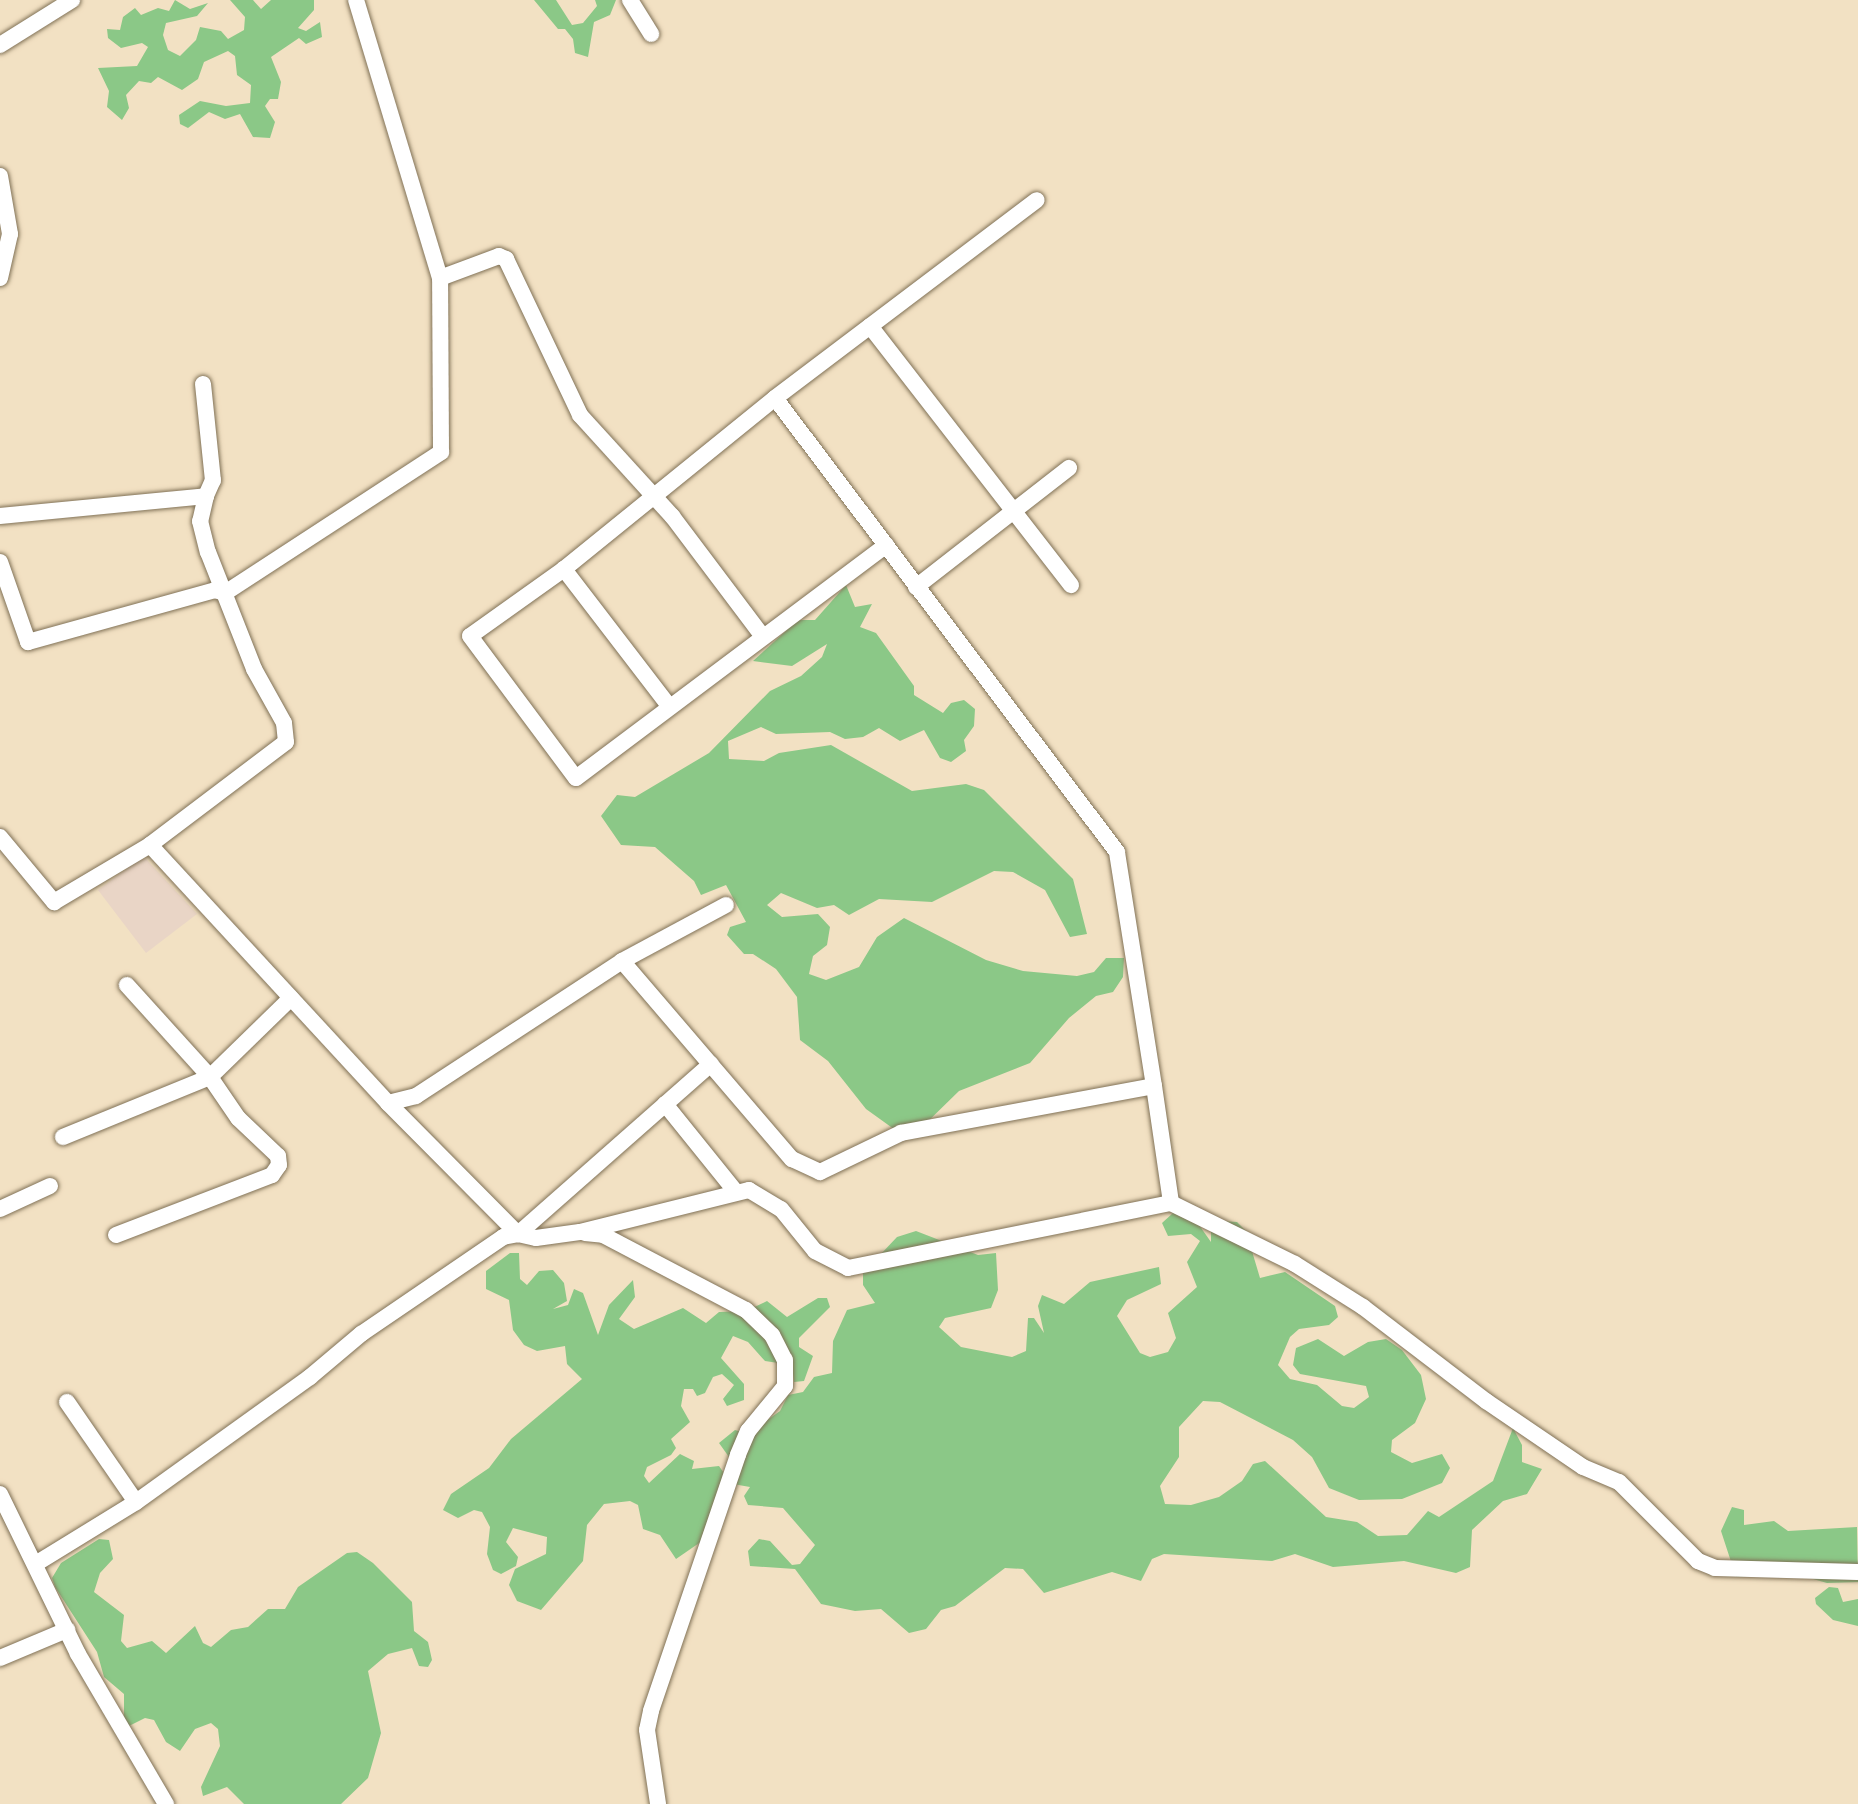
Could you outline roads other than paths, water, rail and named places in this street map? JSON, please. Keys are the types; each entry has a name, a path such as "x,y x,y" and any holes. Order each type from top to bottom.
{"street":[{"path":"0,45 72,0"},
{"path":"0,562 28,642 215,590 225,593 441,452 440,278 356,0"},
{"path":"630,0 651,34"},
{"path":"0,176 10,234 0,278"},
{"path":"886,545 761,634 576,778 470,636 657,498 775,398 1037,200"},
{"path":"440,278 499,256 506,259 580,415 657,498 761,634"},
{"path":"870,326 1012,513 1071,585"},
{"path":"200,521 213,480 203,384"},
{"path":"775,398 1117,852 1171,1203"},
{"path":"916,587 1069,468"},
{"path":"0,516 206,496"},
{"path":"0,837 54,902 150,845 286,742 284,723 254,669 200,521 177,499"},
{"path":"564,569 669,706"},
{"path":"150,845 388,1103 518,1234"},
{"path":"388,1103 416,1096 622,961 726,905"},
{"path":"622,961 792,1159 820,1172 901,1133 1154,1086"},
{"path":"116,1235 277,1172 278,1156 238,1118 210,1077 127,985"},
{"path":"63,1137 210,1077 291,998"},
{"path":"518,1234 711,1064"},
{"path":"665,1104 736,1192"},
{"path":"0,1209 50,1186"},
{"path":"37,1563 136,1502 310,1377 335,1352 503,1237 518,1234 536,1238 580,1232 749,1190 771,1200 815,1251 848,1268 1171,1203 1295,1264 1363,1307 1486,1401 1583,1467 1619,1482 1698,1561 1715,1568 1858,1572"},
{"path":"580,1232 603,1235 746,1310 772,1335 785,1360 785,1386 748,1431 738,1455 651,1711 647,1730 658,1804"},
{"path":"67,1402 136,1502"},
{"path":"0,1494 37,1563 67,1630 166,1804"},
{"path":"0,1658 67,1630"}]}
